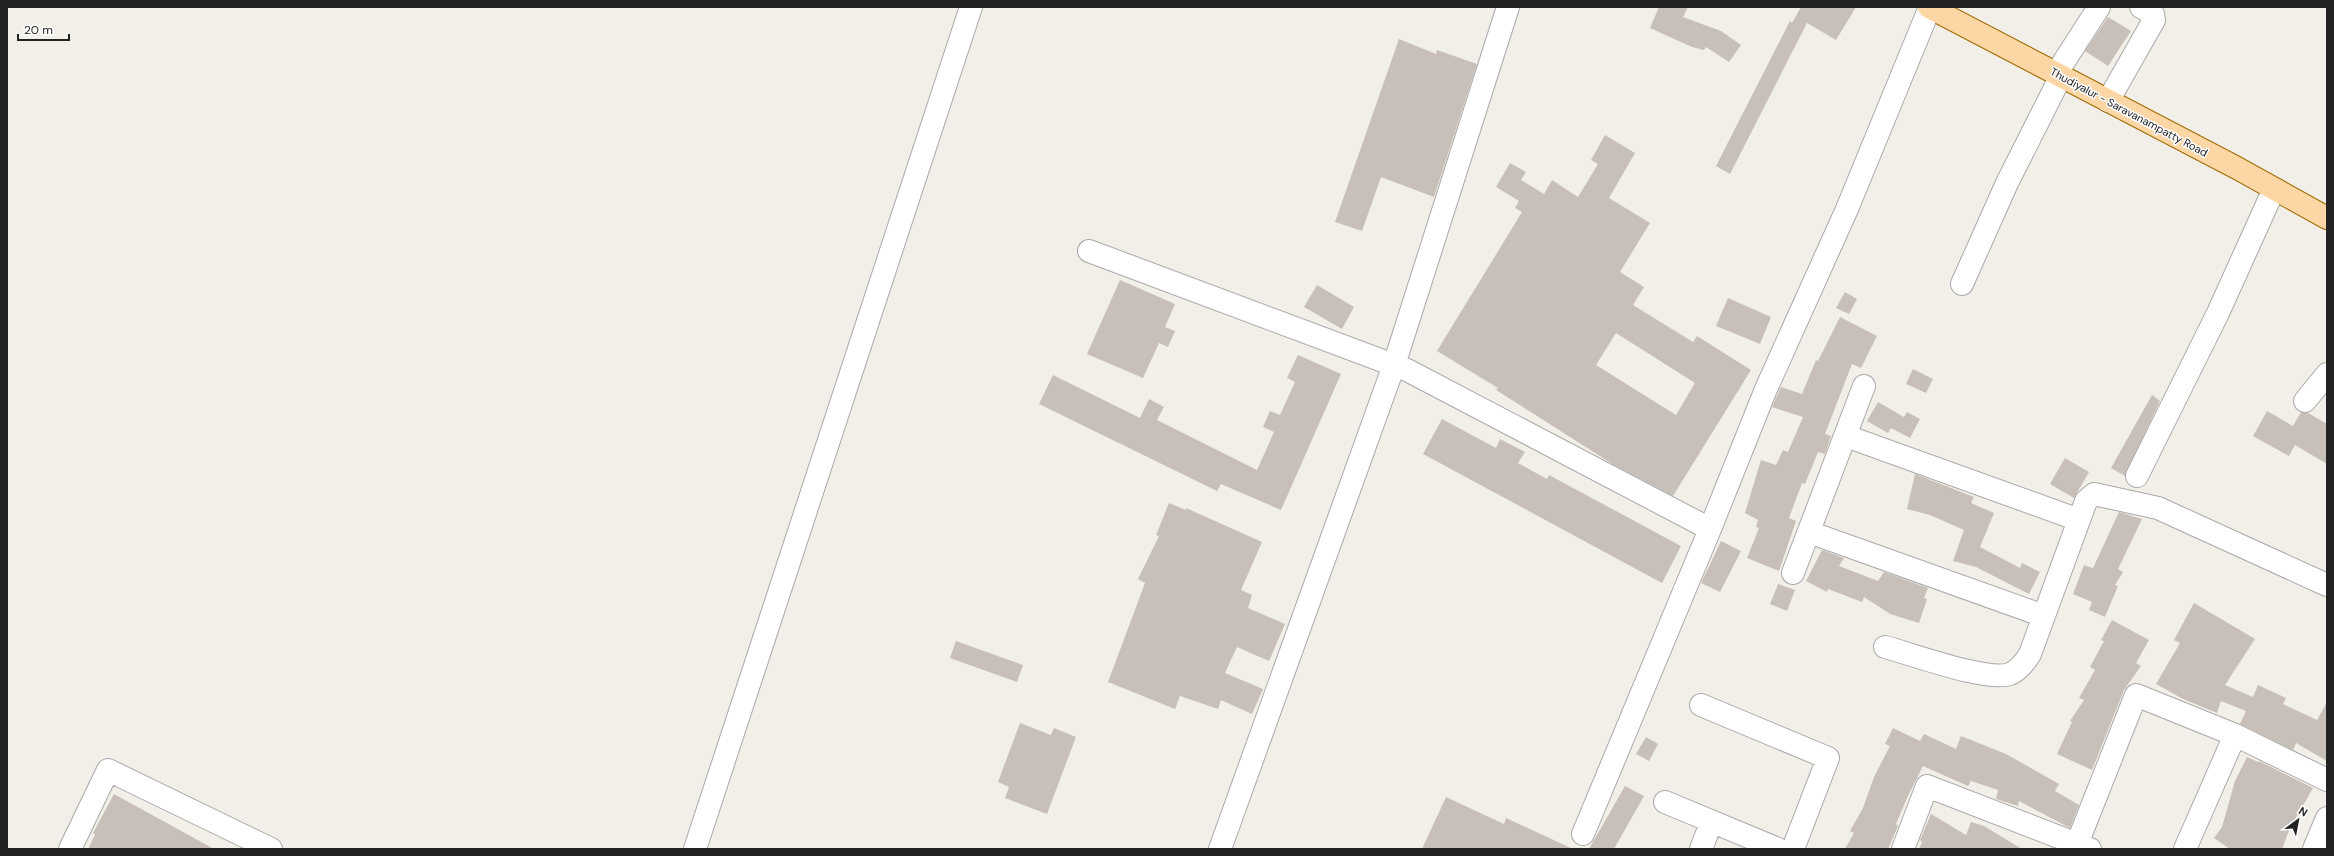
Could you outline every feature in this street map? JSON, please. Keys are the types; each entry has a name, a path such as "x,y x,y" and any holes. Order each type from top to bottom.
{"main road":[{"name":"Thudiyalur - Saravanampatty Road","path":"1929,7 2327,218"}],"street":[{"path":"695,849 971,7"},
{"path":"1220,849 1394,365 1508,7"},
{"path":"1583,834 1710,529 1766,389 1846,209 1929,7"},
{"path":"1962,284 2007,183 2059,75 2099,7"},
{"path":"2108,101 2154,20 2153,14 2141,7"},
{"path":"2137,476 2218,313 2274,189"},
{"path":"1089,251 1407,370 1710,529"},
{"path":"2305,401 2327,374"},
{"path":"1794,573 1864,386"},
{"path":"1846,436 2079,520"},
{"path":"1885,647 1982,674 2010,674 2018,669 2030,654 2086,501 2094,494 2158,508 2327,585"},
{"path":"1809,532 2044,616"},
{"path":"1903,849 1926,786 2084,846 2136,695 2235,735 2327,780"},
{"path":"1701,705 1828,758 1793,849"},
{"path":"2185,849 2235,735"},
{"path":"70,849 108,770 271,849"},
{"path":"1665,802 1711,823 1778,849"},
{"path":"2314,849 2327,818"},
{"path":"1701,849 1711,823"}],"building":[{"path":"1659,7 1688,7 1683,17 1721,31 1741,45 1729,62 1706,47 1704,50 1692,47 1650,28"},
{"path":"1801,7 1856,7 1836,40 1807,23 1730,174 1716,166 1790,21 1792,23"},
{"path":"2108,17 2131,31 2108,66 2085,51"},
{"path":"1399,39 1436,54 1437,50 1477,64 1434,197 1381,177 1362,231 1335,222"},
{"path":"1605,135 1635,153 1609,198 1650,223 1620,272 1644,287 1633,305 1693,342 1697,336 1751,370 1673,496 1614,465 1496,390 1498,388 1437,351 1522,212 1515,208 1519,201 1496,187 1510,163 1526,172 1521,180 1544,194 1552,180 1578,197 1598,164 1591,160","holes":["1616,333 1695,383 1676,415 1596,365"]},
{"path":"1120,280 1175,304 1165,327 1175,331 1168,347 1159,343 1143,378 1087,354"},
{"path":"1317,285 1354,307 1342,329 1304,307"},
{"path":"1845,292 1857,299 1849,314 1836,308"},
{"path":"1728,298 1771,317 1760,344 1716,326"},
{"path":"1840,317 1877,336 1861,368 1852,364 1825,434 1831,436 1825,454 1818,452 1805,484 1802,483 1789,518 1796,521 1779,571 1747,558 1759,528 1756,527 1758,520 1745,513 1761,460 1776,465 1783,450 1788,452 1803,417 1772,407 1781,387 1802,394 1816,360 1818,361"},
{"path":"1298,355 1341,374 1281,510 1221,484 1217,491 1039,404 1053,375 1140,418 1149,399 1164,407 1157,420 1257,470 1274,432 1263,427 1270,411 1280,415 1295,382 1287,378"},
{"path":"1913,369 1933,379 1926,393 1906,384"},
{"path":"2152,395 2160,401 2125,476 2111,468"},
{"path":"1878,402 1904,417 1907,412 1920,419 1910,438 1891,428 1888,433 1867,421"},
{"path":"2267,411 2293,426 2301,412 2308,413 2327,424 2327,464 2295,445 2289,456 2253,436"},
{"path":"1442,419 1496,448 1500,439 1525,452 1518,463 1547,479 1549,475 1681,546 1662,583 1423,454"},
{"path":"2065,458 2089,472 2074,498 2050,484"},
{"path":"1915,474 1974,497 1971,503 1994,513 1980,547 2020,568 2022,563 2040,572 2029,594 1976,567 1953,561 1964,530 1930,515 1907,509"},
{"path":"1169,503 1186,510 1186,508 1262,542 1241,590 1252,595 1248,608 1285,624 1269,661 1237,647 1225,673 1263,689 1252,714 1221,700 1218,709 1180,696 1175,709 1108,682 1145,583 1138,579 1159,536 1156,535"},
{"path":"2119,512 2142,519 2118,569 2123,572 2115,585 2118,586 2105,617 2089,610 2092,602 2073,594 2084,565 2093,568"},
{"path":"1721,541 1741,551 1720,592 1701,583"},
{"path":"1822,550 1844,558 1839,566 1878,581 1884,572 1928,588 1924,598 1927,599 1919,623 1890,614 1864,597 1862,602 1828,589 1827,592 1806,581"},
{"path":"1778,584 1795,590 1787,611 1770,604"},
{"path":"2194,603 2255,639 2225,685 2253,697 2258,685 2286,698 2283,704 2317,720 2327,702 2327,761 2296,743 2293,750 2240,724 2246,711 2221,701 2217,713 2183,699 2156,684 2180,643 2174,640"},
{"path":"2112,620 2149,640 2136,663 2141,666 2124,690 2092,770 2057,754 2072,722 2070,721 2084,700 2079,698 2095,670 2090,667 2104,641 2101,640"},
{"path":"956,641 1023,665 1017,682 950,658"},
{"path":"1020,723 1051,735 1054,728 1076,737 1047,814 1005,798 1009,787 998,782"},
{"path":"1893,728 1920,741 1924,734 1956,749 1961,736 2006,754 2059,784 2055,791 2079,805 2070,828 2019,801 2018,806 1996,799 1998,790 1971,781 1968,786 1923,766 1896,824 1898,826 1888,849 1845,849 1854,833 1850,831 1863,808 1874,777 1890,746 1885,744"},
{"path":"1646,737 1658,744 1649,761 1636,754"},
{"path":"2247,757 2258,762 2259,761 2313,788 2290,828 2282,849 2230,849 2214,838 2222,827 2235,781"},
{"path":"1625,786 1644,796 1614,849 1589,849"},
{"path":"114,794 214,849 88,849 95,835 93,833"},
{"path":"1446,797 1504,824 1506,818 1573,849 1422,849"},
{"path":"1931,814 1966,835 1971,822 1984,826 2022,849 1919,849 1922,842 1920,840"}]}
